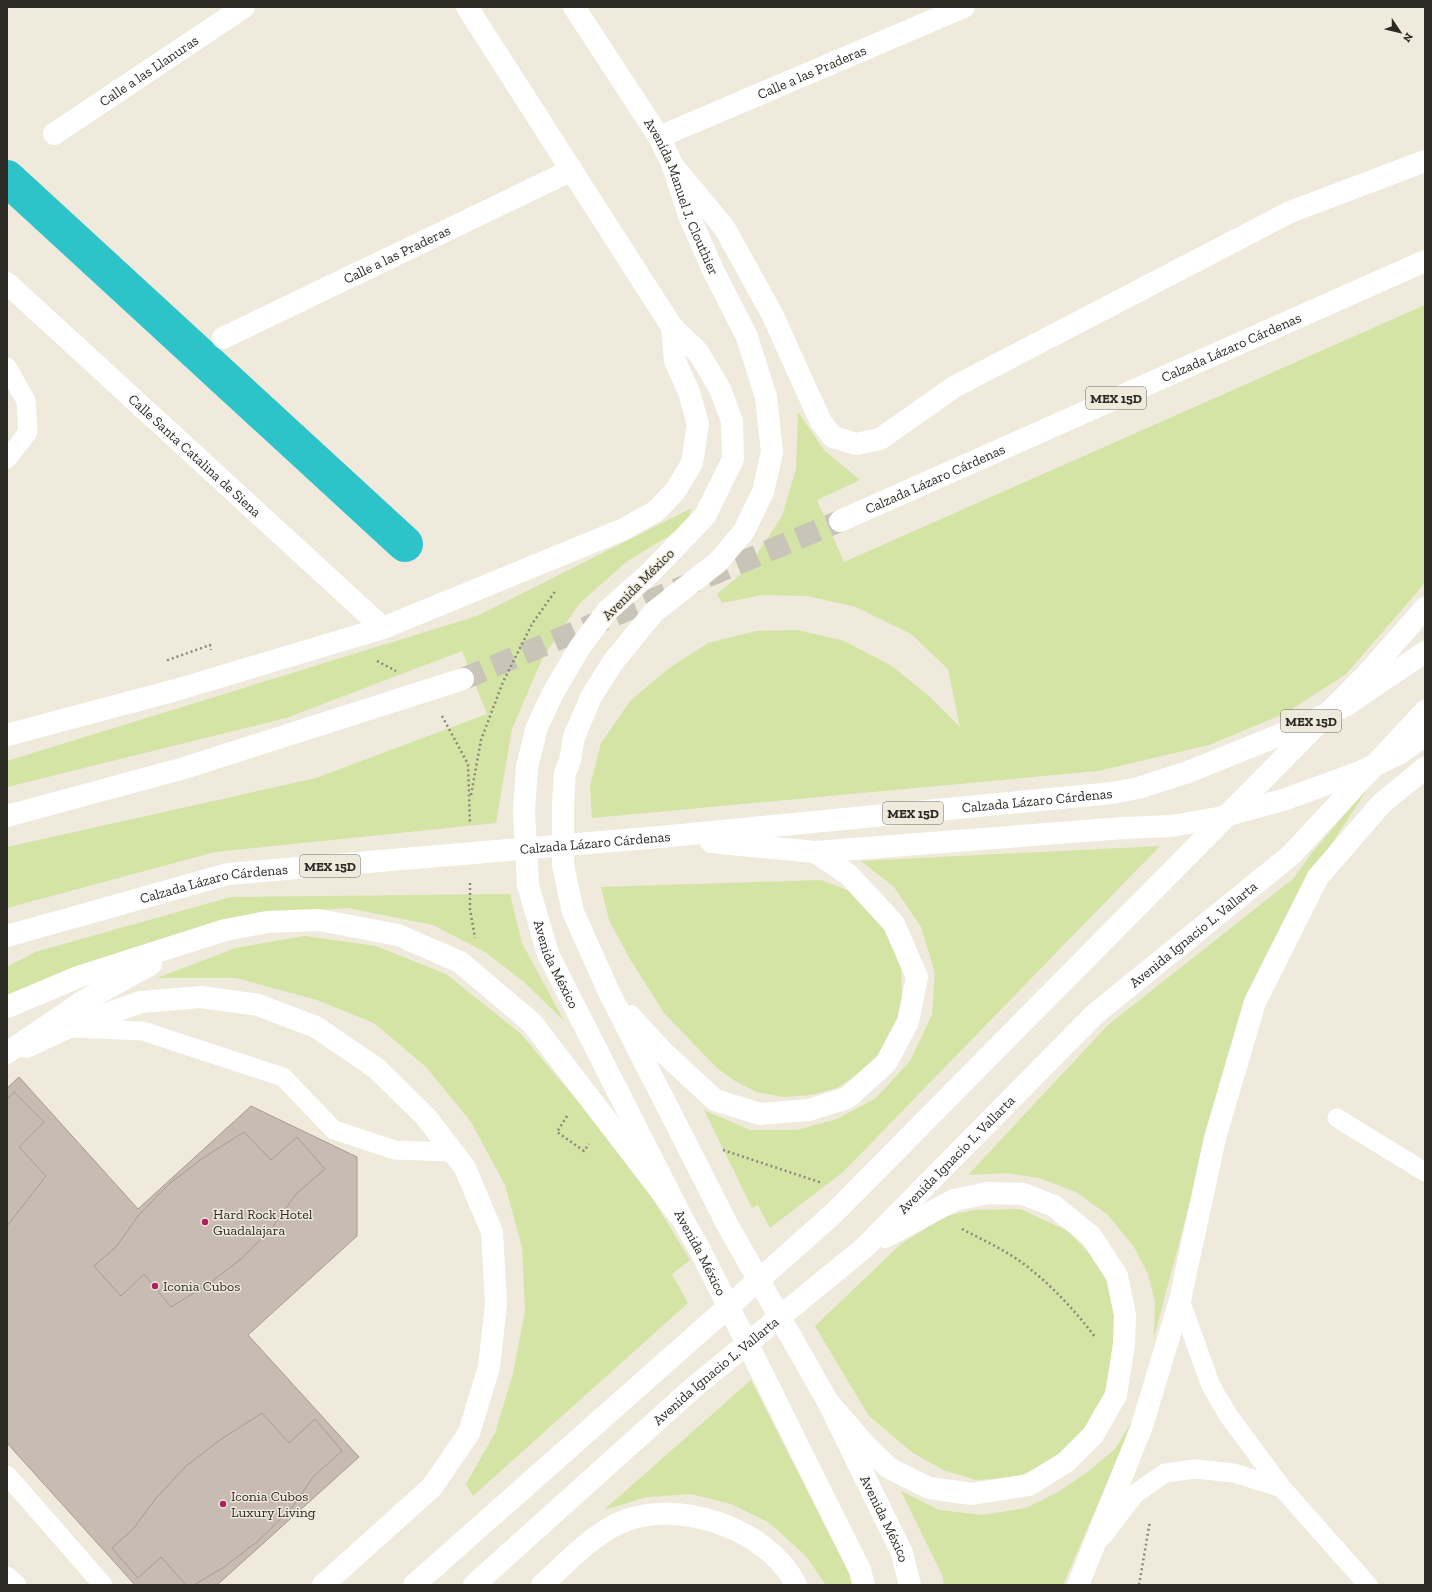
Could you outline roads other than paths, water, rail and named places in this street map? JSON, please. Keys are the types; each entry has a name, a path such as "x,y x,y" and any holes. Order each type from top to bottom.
{"main road":[{"name":"Calle a las Llanuras","path":"54,134 244,7"},
{"path":"7,735 176,690 383,628 624,530 656,511 676,490 692,463 698,424 689,392 675,361 672,327 467,7"},
{"name":"Avenida Manuel J. Clouthier","path":"574,7 659,137 673,166 690,218 713,270 746,337 766,397"},
{"name":"Calle a las Praderas","path":"659,137 964,7"},
{"path":"673,166 724,227 772,314 821,422 833,437 856,444 880,439 954,388 1290,212 1425,161"},
{"name":"Calle a las Praderas","path":"223,338 572,170"},
{"path":"1391,275 1425,256"},
{"name":"Calzada Lázaro Cárdenas","path":"840,521 1425,261"},
{"name":"Calle Santa Catalina de Siena","path":"7,283 383,628"},
{"name":"Avenida México","path":"672,327 698,352 720,389 732,421 733,459 705,516 651,572 607,611 580,647 553,693 537,727 526,767 524,810 528,885 548,954 764,1377 860,1570 864,1585"},
{"name":"Avenida México","path":"766,397 772,452 763,492 744,531 718,562 654,612 613,662 590,697 574,737 570,762 565,773 563,804 563,865 573,912 609,992 728,1226 828,1402 902,1553 910,1585"},
{"path":"414,1585 833,1214 1369,672 1425,608"},
{"name":"Calzada Lázaro Cárdenas","path":"7,936 228,874 660,837 1112,793 1138,788 1188,772 1280,735 1345,706 1425,652"},
{"path":"7,816 181,769 463,679"},
{"name":"Avenida Ignacio L. Vallarta","path":"474,1585 693,1388 864,1248 1095,1014 1291,855 1425,711"},
{"path":"660,837 814,852 1123,828 1172,826 1218,818 1286,799 1360,772 1400,753 1425,735"},
{"path":"1078,1585 1142,1426 1180,1300 1215,1138 1255,1002 1318,877 1382,803 1425,768"},
{"path":"609,992 662,1051 715,1100 760,1114 809,1110 847,1098 886,1063 908,1022 916,977 894,924 849,875 814,852"},
{"path":"7,1007 78,977 225,930 267,922 319,920 398,935 460,962 532,1023 683,1220"},
{"path":"7,1054 82,1002 142,969 225,930"},
{"path":"7,1054 68,1028 141,1002 202,997 258,1005 316,1028 376,1068 426,1117 465,1168 492,1232 496,1304 489,1367 469,1433 432,1487 323,1585"},
{"path":"828,1402 867,1447 889,1468 928,1488 972,1494 1028,1485 1066,1462 1093,1435 1116,1395 1124,1344 1125,1315 1117,1276 1091,1236 1054,1206 1023,1194 988,1193 954,1200 864,1248"},
{"path":"542,1585 581,1550 616,1525 638,1517 661,1514 683,1514 708,1519 729,1527 752,1539 773,1555 785,1568 796,1585"}],"lane":[{"path":"7,367 26,401 28,432 7,459"},
{"path":"68,1028 143,1031 284,1077 334,1130 395,1150 452,1152"},
{"path":"1338,1118 1425,1172"},
{"path":"1180,1300 1211,1386 1228,1416 1282,1488 1368,1585"},
{"path":"1091,1551 1135,1494 1165,1474 1195,1469 1234,1473 1282,1488"},
{"path":"7,1475 103,1585"},
{"path":"7,1576 17,1585"}],"waterway":[{"path":"7,178 405,544"}],"tunnel":[{"path":"463,679 840,521"}],"place":[{"name":"Hard Rock Hotel Guadalajara","path":"205,1222"},
{"name":"Iconia Cubos","path":"155,1286"},
{"name":"Iconia Cubos Luxury Living","path":"223,1504"}]}
